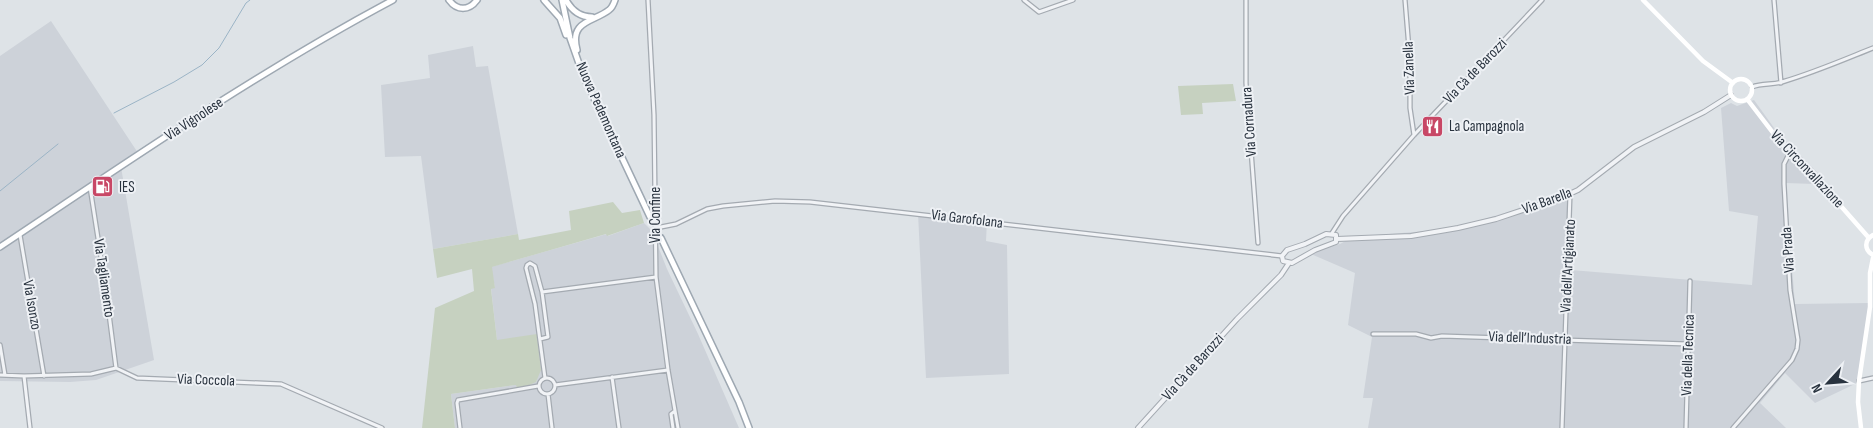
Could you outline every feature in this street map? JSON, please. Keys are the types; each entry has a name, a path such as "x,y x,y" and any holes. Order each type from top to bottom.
{"main road":[{"name":"Via Vignolese","path":"0,247 268,71 393,0"},
{"path":"449,0 455,6 462,8 471,6 477,0"},
{"path":"544,0 560,18 574,58 583,75"},
{"path":"564,0 579,14 595,17"},
{"name":"Nuova Pedemontana","path":"564,0 570,38 583,75 650,216"},
{"path":"607,127 576,46 577,34 580,28 586,22 609,10 615,0"},
{"path":"1643,0 1703,61 1733,83"},
{"path":"1741,79 1748,81 1752,87 1751,95 1747,99 1738,100 1731,95 1730,88 1733,83 1741,79"},
{"name":"Via Circonvallazione","path":"1747,99 1776,136 1871,236"},
{"path":"1861,428 1858,402 1859,381 1870,307 1870,273 1873,257 1868,252 1866,246 1871,236"},
{"path":"661,238 739,402 749,428"}],"street":[{"name":"Via Confine","path":"648,0 654,115 656,277 668,370 678,428"},
{"path":"1024,0 1039,12 1073,0"},
{"name":"Via Cornadura","path":"1246,0 1246,83 1258,243"},
{"name":"Via Zanella","path":"1405,0 1410,61 1410,103 1414,135"},
{"name":"Via Cà de Barozzi","path":"1332,234 1343,216 1414,135 1542,0"},
{"path":"1774,0 1781,83"},
{"path":"1752,87 1762,84 1781,83 1873,48"},
{"name":"Via Barella","path":"1337,239 1411,236 1458,228 1496,219 1570,194 1634,147 1704,112 1731,95"},
{"name":"Via Prada","path":"1733,428 1792,360 1797,349 1798,340 1790,290 1784,191 1784,164 1790,151"},
{"name":"Via Tagliamento","path":"90,188 116,368"},
{"name":"Via dell'Artigianato","path":"1562,428 1570,194"},
{"name":"Via Garofolana","path":"656,228 676,224 707,209 722,206 775,201 810,202 1282,256"},
{"name":"Via Isonzo","path":"20,234 44,376"},
{"path":"1332,234 1336,235 1337,239 1334,243 1289,263 1283,261 1282,256 1287,250 1332,234"},
{"path":"540,339 548,338 542,292 535,266 532,263 528,264 526,268 534,299 545,378"},
{"name":"Via Cà de Barozzi","path":"1138,428 1236,319 1282,275 1289,263"},
{"path":"542,292 656,277"},
{"name":"Via della Tecnica","path":"1686,428 1690,281"},
{"name":"Via dell’Industria","path":"1373,334 1416,334 1431,338 1442,336 1688,344"},
{"path":"0,345 5,375"},
{"path":"0,374 44,376 91,374 116,368"},
{"name":"Via Coccola","path":"116,368 137,378 281,384 382,428"},
{"path":"555,385 668,370"},
{"path":"24,376 30,428"},
{"path":"612,377 618,428"},
{"path":"545,378 552,379 555,385 554,390 548,394 541,392 538,386 540,381 545,378"},
{"path":"1859,381 1873,378"},
{"path":"460,428 458,400 538,386"},
{"path":"548,394 552,428"},
{"path":"673,428 671,414 675,411"}],"shaded area":[{"path":"51,21 140,156 121,167 154,360 96,380 70,382 0,381 0,56"},
{"path":"473,46 476,67 488,66 518,234 433,249 421,156 385,157 381,85 430,78 428,55"},
{"path":"1754,100 1777,132 1822,177 1815,184 1785,183 1795,304 1869,303 1857,383 1815,403 1785,373 1760,403 1786,428 1368,428 1373,398 1363,398 1372,337 1348,325 1355,273 1311,254 1340,244 1353,237 1438,230 1474,222 1568,194 1571,270 1752,285 1758,216 1729,211 1721,108 1731,103 1737,106"},
{"path":"918,213 987,221 986,241 1007,245 1009,374 926,378"},
{"path":"644,223 652,231 667,269 739,428 455,428 451,394 536,382 537,379 497,340 491,288 495,288 491,267 607,234 608,236"}],"green space":[{"path":"1233,84 1236,101 1202,103 1203,114 1181,115 1178,86"},
{"path":"613,202 622,213 640,210 644,223 607,236 606,234 492,267 495,288 491,289 497,340 537,334 541,370 536,382 517,388 516,385 451,394 455,428 422,428 435,308 474,291 472,269 437,278 433,249 518,234 519,240 571,230 569,211"}],"waterway":[{"path":"114,113 174,82 202,65 219,48 246,3 250,0"},
{"path":"0,191 58,144"}],"tunnel":[{"path":"650,217 661,238"}],"place":[{"name":"La Campagnola","path":"1433,126"},
{"name":"IES","path":"103,187"}]}
